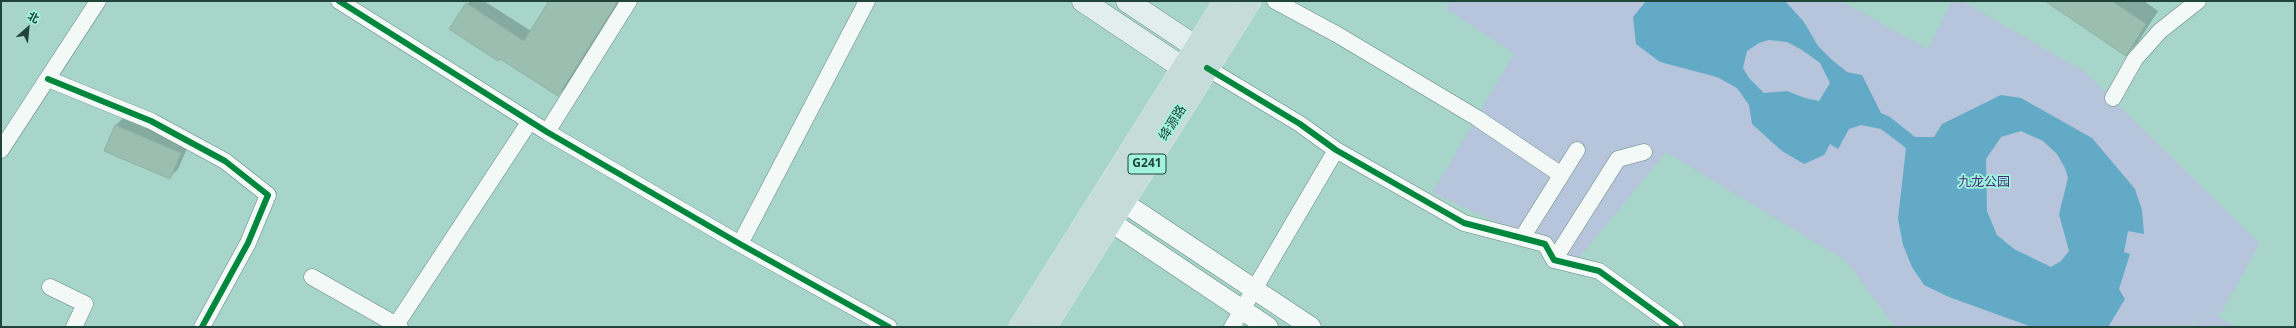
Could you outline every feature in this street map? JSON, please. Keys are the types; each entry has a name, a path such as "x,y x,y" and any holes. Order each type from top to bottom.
{"highway":[{"name":"绛源路","path":"1020,327 1225,1"},
{"name":"绛源路","path":"1045,327 1250,1"}],"main road":[{"path":"1083,1 1182,68"},
{"path":"1127,1 1196,47"}],"street":[{"path":"1,150 98,1"},
{"path":"340,1 530,122 740,244 889,327"},
{"path":"547,132 629,1"},
{"path":"740,244 867,1"},
{"path":"1275,1 1338,35 1477,118 1560,174"},
{"path":"2112,98 2135,59 2160,31 2198,1"},
{"path":"1207,68 1300,124 1336,150 1464,223 1545,244 1554,260 1599,271 1676,327"},
{"path":"48,79 151,121 225,161 268,195 248,243 202,327"},
{"path":"312,277 398,326 530,122"},
{"path":"1232,327 1336,150"},
{"path":"1522,238 1560,174 1578,150"},
{"path":"1554,260 1618,159 1644,152"},
{"path":"1123,202 1254,291 1311,327"},
{"path":"1111,222 1268,327"},
{"path":"50,287 85,304 74,327"}],"green space":[{"name":"九龙公园","path":"1451,1 1841,1 1928,49 1952,1 1962,1 2085,72 2260,244 2220,315 2209,310 2236,327 2192,327 2203,306 2190,327 1895,327 1846,261 1666,152 1578,259 1432,193 1514,54 1446,9"}],"water":[{"path":"1646,1 1785,1 1804,22 1818,46 1831,59 1847,72 1862,75 1881,113 1890,117 1915,137 1934,137 1942,124 2001,95 2021,98 2092,138 2135,189 2142,210 2144,234 2128,231 2124,252 2130,254 2119,289 2125,299 2108,327 2032,327 1949,297 1924,285 1912,267 1903,245 1898,219 1906,148 1881,129 1861,125 1849,129 1838,149 1830,144 1824,155 1804,164 1782,151 1752,124 1749,105 1737,88 1717,77 1660,62 1636,44 1633,17","holes":["1769,40 1787,42 1802,50 1820,63 1830,83 1819,101 1805,98 1787,91 1764,93 1749,78 1743,68 1747,51 1759,43","2021,131 2043,141 2057,154 2065,168 2068,178 2059,214 2069,251 2061,261 2051,267 2014,249 1997,235 1987,211 1986,159 2001,137"]}],"building":[{"path":"549,1 618,1 558,96 500,59 498,61 449,29 466,3 524,41"},
{"path":"2045,1 2112,1 2146,24 2126,56"},
{"path":"115,125 181,153 170,179 104,151"}],"cycle path":[{"path":"339,1 547,132 740,244 889,327"},
{"path":"1207,68 1300,124 1336,150 1464,223 1545,244 1554,260 1599,271 1676,327"},
{"path":"48,79 151,121 225,161 268,195 248,243 202,327"}]}
